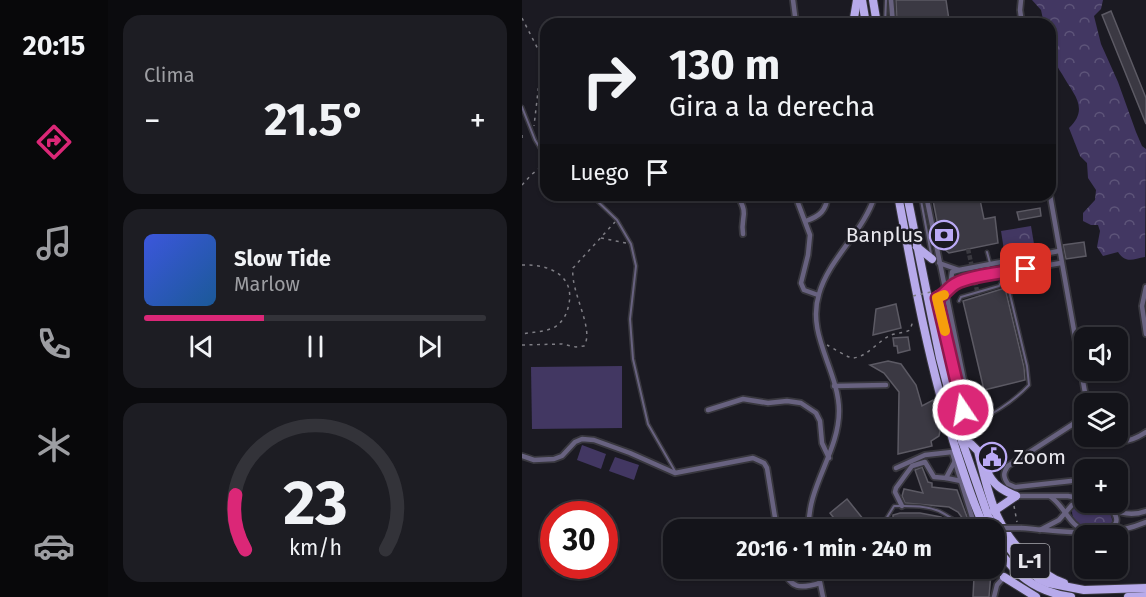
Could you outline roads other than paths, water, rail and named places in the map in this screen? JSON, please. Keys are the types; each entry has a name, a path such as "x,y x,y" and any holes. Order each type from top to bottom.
{"main road":[{"path":"855,18 857,0"},
{"path":"862,0 865,18"},
{"path":"873,0 876,18"},
{"name":"L-1","path":"899,201 924,330 945,416 978,519"},
{"name":"L-1","path":"908,201 916,245 933,300 940,358 962,441 988,516 1006,546 1039,579 1056,586 1084,590 1146,588"},
{"path":"916,245 935,261"},
{"path":"945,416 952,452"},
{"path":"962,441 971,444 978,451 990,479 999,488 1015,497 994,511"},
{"name":"L-1","path":"978,451 994,511 1007,536 1039,569 1057,581 1084,590"},
{"name":"L-1","path":"1005,557 1026,581 1048,592 1071,597"},
{"path":"1005,578 1036,597"},
{"path":"1128,597 1146,596"}],"street":[{"path":"793,0 795,18"},
{"path":"891,0 892,18"},
{"path":"1021,0 1021,18"},
{"path":"740,201 746,214 742,228 743,234"},
{"path":"797,201 810,235 801,283 804,290 818,296"},
{"path":"806,222 819,216 825,209 827,201"},
{"path":"809,519 811,499 829,458 839,416 834,386 820,343 815,314 818,296 824,280 863,223 872,201"},
{"path":"927,201 935,261 946,293 971,415"},
{"path":"1051,201 1085,393"},
{"path":"1059,251 959,270 952,272 951,280 1001,275 1061,263"},
{"path":"935,261 959,270"},
{"path":"1000,262 1003,265 1001,275"},
{"path":"964,280 952,285 946,293 933,300 971,444"},
{"path":"1146,287 1142,306 1146,334"},
{"path":"834,386 886,385"},
{"path":"708,410 743,399 768,403 787,401 801,403 816,413 820,421 822,443 829,458"},
{"path":"1071,482 1015,487 1008,484 1004,478 1004,472 1008,466 1074,423"},
{"path":"1128,440 1146,432"},
{"path":"522,456 534,460 554,459 582,439 594,440 676,473 747,458 758,459 767,468 775,519"},
{"path":"896,468 925,455 952,452 976,519"},
{"path":"946,478 955,461"},
{"path":"901,506 895,492 912,466 926,462 934,477 962,481"},
{"path":"1015,497 1074,497"},
{"path":"1051,497 1058,502 1075,525"},
{"path":"1040,530 1059,520 1074,504"},
{"path":"1128,513 1146,511"},
{"path":"1128,529 1146,522"},
{"path":"1005,528 1074,533"},
{"path":"787,579 801,587 820,583"},
{"path":"819,579 823,597"},
{"path":"994,597 997,585 1002,579"}],"lane":[{"path":"885,18 886,0"},
{"path":"522,107 540,147"},
{"path":"597,201 617,220 631,244 636,266 630,319 633,359 648,424 676,473"},
{"path":"921,201 935,261"},
{"path":"984,277 990,263 987,252"},
{"path":"959,301 966,294 999,286 1001,275"},
{"path":"967,427 1015,399 1029,385 1007,282 1001,275"},
{"path":"887,519 894,506 921,506 932,508 952,519"},
{"path":"900,513 901,506"}],"tunnel":[{"path":"968,249 978,295"}],"place":[{"name":"Banplus","path":"944,235"},
{"name":"Zoom","path":"992,457"}]}
